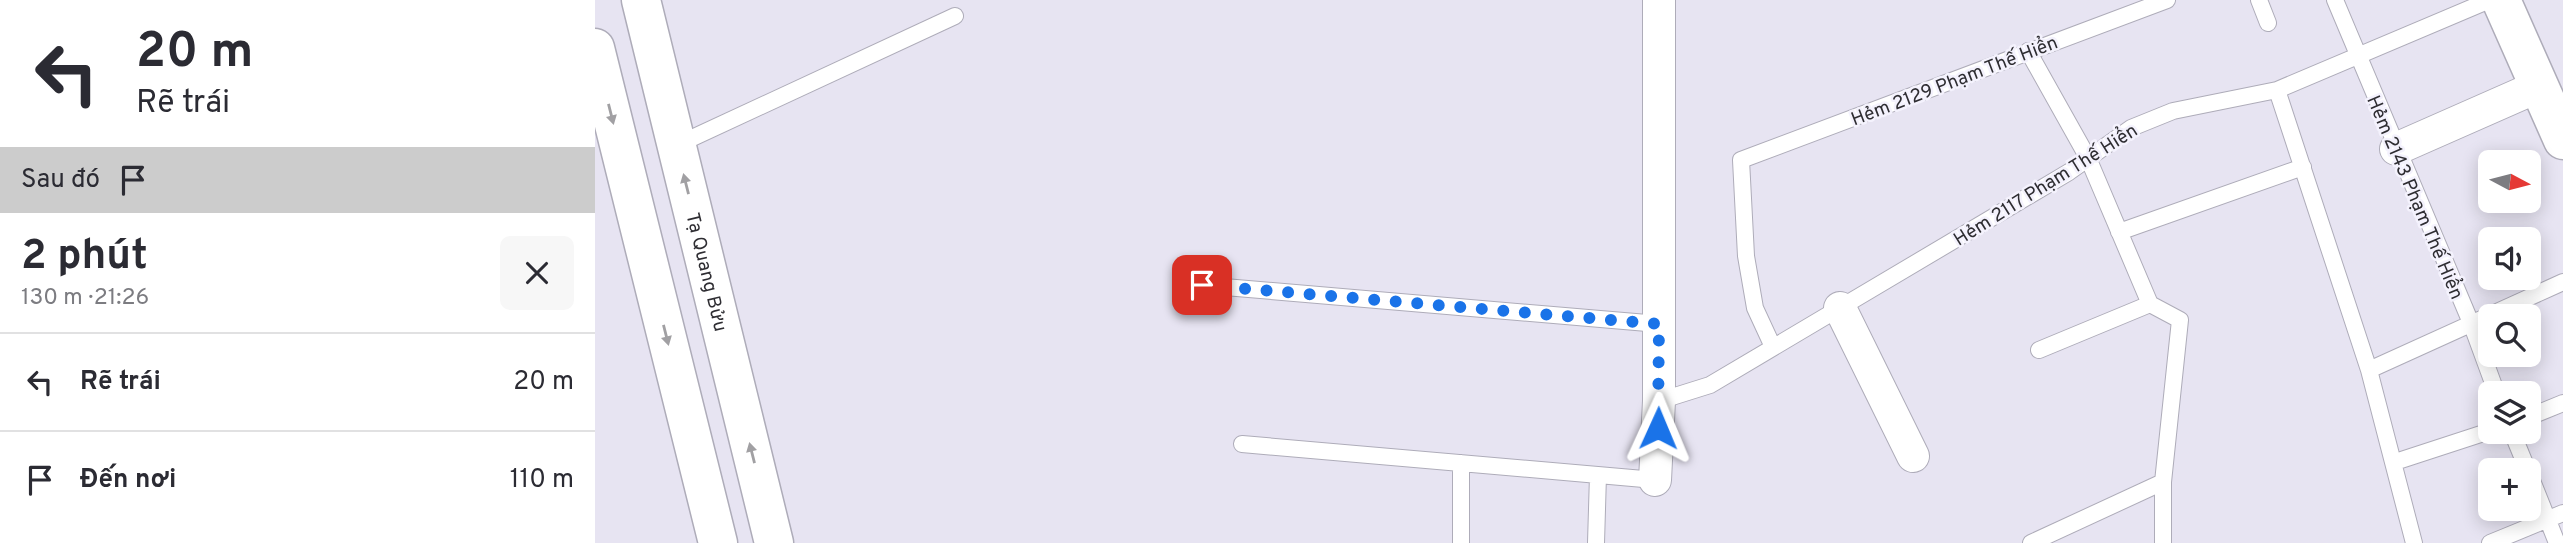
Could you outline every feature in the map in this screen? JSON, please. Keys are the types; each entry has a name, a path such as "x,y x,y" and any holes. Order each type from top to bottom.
{"street":[{"name":"Tạ Quang Bửu","path":"641,0 774,543"},
{"path":"1655,480 1659,401 1659,0"},
{"path":"2396,149 2554,114 2501,0"},
{"path":"595,48 714,526 761,490"},
{"path":"1840,308 1913,456"}],"lane":[{"name":"Hẻm 2129 Phạm Thế Hiển","path":"1773,347 1755,308 1747,257 1741,160 2167,0"},
{"path":"2259,0 2268,23"},
{"name":"Hẻm 2143 Phạm Thế Hiển","path":"2335,0 2356,56 2471,323 2492,381"},
{"name":"Hẻm 2117 Phạm Thế Hiển","path":"1659,401 1710,385 2088,158 2131,128 2173,111 2277,90 2490,0"},
{"path":"677,145 954,16"},
{"path":"2028,51 2088,158 2150,304 2180,320 2163,482 2163,543"},
{"path":"2277,90 2369,370 2414,543"},
{"path":"2119,232 2303,167"},
{"path":"2369,370 2563,282"},
{"path":"1202,285 1659,324"},
{"path":"2039,350 2150,304"},
{"path":"2541,412 2563,403"},
{"path":"2395,462 2478,435"},
{"path":"1242,444 1655,480"},
{"path":"1461,463 1461,543"},
{"path":"1596,543 1598,475"},
{"path":"2031,543 2163,482"},
{"path":"2541,493 2555,516 2557,543"},
{"path":"2490,543 2555,516"}],"route":[{"path":"1202,285 1659,324 1658,428"}]}
